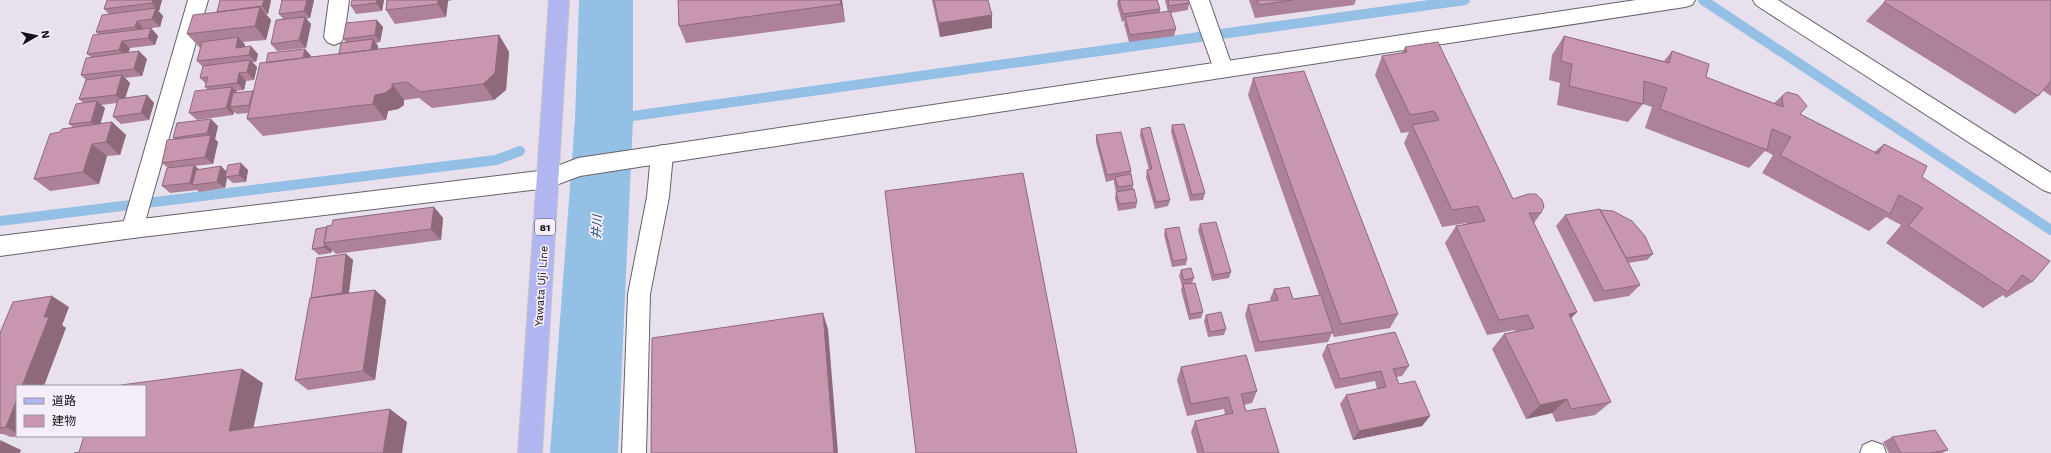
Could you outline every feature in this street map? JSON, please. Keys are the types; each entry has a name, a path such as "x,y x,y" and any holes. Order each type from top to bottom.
{"main road":[{"name":"Yawata Uji Line","path":"530,453 559,0"}],"street":[{"path":"135,220 198,0"},
{"path":"334,37 339,0"},
{"path":"1199,0 1223,69"},
{"path":"0,246 135,220 548,178 578,167 654,155 938,114 1223,69 1681,0"},
{"path":"1763,0 2051,184"},
{"path":"634,453 639,294 658,197 654,155"}],"building":[{"path":"107,0 153,0 152,3 104,9"},
{"path":"220,0 264,0 262,6 217,12"},
{"path":"282,0 307,0 304,11 279,14"},
{"path":"352,0 377,0 376,3 351,6"},
{"path":"387,0 438,0 438,4 386,10"},
{"path":"678,0 840,0 841,4 679,26"},
{"path":"934,0 988,0 992,15 939,23"},
{"path":"1119,0 1157,0 1160,9 1123,14"},
{"path":"1168,0 1188,0 1189,3 1169,6"},
{"path":"1257,0 1293,0 1259,5"},
{"path":"1886,0 2051,0 2051,81 2038,96 1884,2"},
{"path":"260,7 255,26 187,34 193,15"},
{"path":"156,8 152,19 137,21 135,27 96,32 102,15"},
{"path":"1170,11 1176,29 1130,35 1125,17"},
{"path":"305,17 299,40 271,44 276,20"},
{"path":"377,20 375,35 343,39 346,23"},
{"path":"151,28 148,38 122,41 119,50 87,54 93,35"},
{"path":"499,35 495,73 483,84 420,92 407,82 392,84 392,88 385,93 375,95 373,104 247,119 260,63"},
{"path":"1564,36 1669,63 1672,51 1709,64 1706,77 1783,107 1782,96 1787,92 1798,95 1807,106 1800,114 1878,154 1884,144 1927,166 1922,177 2050,261 2032,282 2022,275 2008,292 1908,226 1923,208 1899,195 1890,214 1780,155 1791,137 1772,129 1767,150 1660,109 1667,88 1644,81 1643,104 1569,86 1572,64 1561,61"},
{"path":"238,37 236,48 251,46 249,55 197,61 202,42"},
{"path":"373,39 371,50 339,54 341,43"},
{"path":"1438,42 1513,199 1528,194 1536,194 1542,200 1544,206 1541,213 1529,213 1577,312 1569,314 1611,402 1571,409 1567,399 1540,405 1504,334 1534,328 1528,315 1499,320 1456,226 1485,221 1478,206 1452,210 1412,125 1439,120 1434,111 1410,115 1382,56 1407,52 1405,47"},
{"path":"305,49 303,58 266,63 268,53"},
{"path":"139,51 134,69 81,75 86,58"},
{"path":"250,60 247,72 239,73 237,83 205,87 208,77 200,78 203,66"},
{"path":"1304,71 1398,314 1341,324 1253,78"},
{"path":"122,75 116,95 79,99 86,80"},
{"path":"232,87 226,108 189,113 195,91"},
{"path":"253,91 249,105 230,107 233,93"},
{"path":"147,95 141,113 113,117 118,99"},
{"path":"97,101 91,122 69,124 76,104"},
{"path":"211,119 207,133 173,138 177,123"},
{"path":"112,122 106,142 92,144 83,172 34,179 50,134 60,132 62,129"},
{"path":"1184,124 1205,193 1192,195 1172,125"},
{"path":"1150,127 1170,200 1156,202 1147,170 1152,169 1141,129"},
{"path":"1121,132 1131,171 1107,175 1096,135"},
{"path":"211,135 205,157 162,163 167,140"},
{"path":"241,163 239,175 225,177 228,165"},
{"path":"194,165 190,183 162,186 167,168"},
{"path":"221,166 217,182 192,185 196,170"},
{"path":"1023,173 1077,453 916,453 885,191"},
{"path":"1131,174 1133,185 1118,187 1115,177"},
{"path":"1134,189 1137,202 1119,204 1116,192"},
{"path":"434,207 431,229 324,243 327,226 332,225 333,220"},
{"path":"1600,209 1640,285 1604,291 1565,215"},
{"path":"1600,210 1613,211 1632,221 1645,236 1653,254 1626,258"},
{"path":"1216,222 1231,272 1214,275 1200,224"},
{"path":"327,227 324,247 312,249 316,229"},
{"path":"1179,227 1187,259 1173,261 1165,229"},
{"path":"346,254 342,293 311,298 317,258"},
{"path":"1191,268 1194,278 1184,280 1181,270"},
{"path":"1195,283 1203,312 1190,314 1183,284"},
{"path":"1289,287 1293,299 1321,295 1333,332 1259,342 1248,305 1278,300 1274,289"},
{"path":"375,290 363,371 295,380 310,298"},
{"path":"52,296 44,317 49,317 22,385 16,385 16,402 6,427 0,428 0,333 13,302"},
{"path":"1221,312 1226,329 1210,332 1206,315"},
{"path":"823,313 834,453 651,453 652,338"},
{"path":"1395,332 1409,366 1393,369 1399,384 1415,381 1430,416 1359,431 1346,395 1386,387 1381,371 1340,379 1327,345"},
{"path":"1246,355 1257,391 1241,394 1246,411 1265,408 1279,453 1204,453 1195,421 1233,413 1228,397 1191,404 1181,367"},
{"path":"242,369 229,431 390,409 383,453 74,453 79,452 84,437 146,437 146,385 121,385"},
{"path":"1935,430 1948,450 1930,453 1901,453 1892,437"}],"waterway":[{"name":"井川","path":"584,453 604,120 606,0"},
{"path":"579,129 604,120 1465,0"},
{"path":"1703,0 2051,230"},
{"path":"0,221 496,160 520,151"}]}
